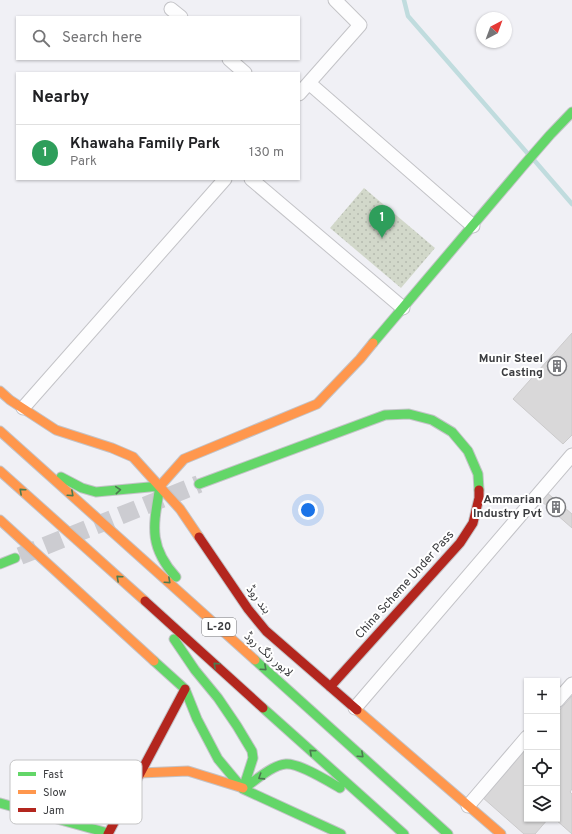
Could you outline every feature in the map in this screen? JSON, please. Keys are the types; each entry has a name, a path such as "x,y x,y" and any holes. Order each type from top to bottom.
{"main road":[{"path":"251,656 171,573 158,551 154,528 160,486 184,459 317,404 360,359 523,166 572,112"},
{"name":"بند روڈ","path":"0,391 10,400 56,430 112,448 133,457 180,509 248,609 266,631 500,834"},
{"name":"China Scheme Under Pass","path":"199,484 385,415 409,414 432,420 452,432 468,451 478,474 479,498 473,523 460,543 330,687"},
{"name":"لاہور رنگ روڈ","path":"0,431 448,834"},
{"path":"10,440 66,480 82,488 96,492 160,486"},
{"name":"L-20","path":"0,471 404,834"},
{"path":"0,520 185,689 197,719 218,759 243,789"},
{"path":"0,564 15,558"},
{"path":"152,608 218,698 252,751 253,758 243,789"},
{"path":"142,769 185,689"},
{"path":"243,789 276,768 287,764 298,766 335,785 382,815"},
{"path":"142,773 188,771 243,789 341,834"},
{"path":"0,803 10,806"},
{"path":"73,824 108,834 113,824"}],"street":[{"path":"300,93 360,25 334,0"},
{"path":"230,60 244,72"},
{"path":"309,82 473,226"},
{"path":"23,408 223,180"},
{"path":"252,180 404,308"},
{"path":"355,708 572,455"},
{"path":"560,698 572,684"},
{"path":"468,806 524,741"}],"shaded area":[{"path":"364,188 435,248 401,288 330,228"}],"building":[{"name":"Munir Steel Casting","path":"572,333 572,435 563,444 513,399"},
{"name":"Ammarian Industry Pvt","path":"546,492 572,514 572,528 540,500"},
{"path":"572,696 572,789 570,792 572,794 572,834 558,822 560,822 560,710"},
{"path":"524,750 524,822 545,822 535,834 524,834 482,797"}],"waterway":[{"path":"404,0 408,16 529,155"},
{"path":"534,160 572,204"}],"tunnel":[{"path":"20,556 199,484"}],"traffic: fast":[{"path":"373,343 523,166 572,112"},
{"path":"199,484 385,415 409,414 432,420 452,432 468,451 478,474 479,490"},
{"path":"61,477 82,488 96,492 160,486 156,512 155,534 160,555 176,577"},
{"path":"0,564 15,558"},
{"path":"174,639 195,670 218,698 252,751 253,758 243,789 269,770 286,764 292,764 306,769 340,788"},
{"path":"255,660 448,834"},
{"path":"154,661 185,689 197,719 218,759 243,789 341,834"},
{"path":"263,708 404,834"},
{"path":"0,803 10,806"},
{"path":"76,824 108,833"}],"traffic: slow":[{"path":"160,486 184,459 317,404 360,359 373,343"},
{"path":"0,391 10,400 56,430 112,448 133,457 180,509 199,537"},
{"path":"0,431 255,660"},
{"path":"0,471 145,601"},
{"path":"0,520 154,661"},
{"path":"357,710 501,834"},
{"path":"142,773 188,771 243,788"}],"traffic: jam":[{"path":"330,687 460,543 473,523 479,498 479,490"},
{"path":"199,537 248,609 266,631 357,710"},
{"path":"145,601 263,708"},
{"path":"142,770 185,689"},
{"path":"108,834 113,824"}],"place":[{"name":"Khawaha Family Park","path":"382,238"},
{"name":"Munir Steel Casting","path":"557,366"},
{"name":"Ammarian Industry Pvt","path":"556,507"}]}
